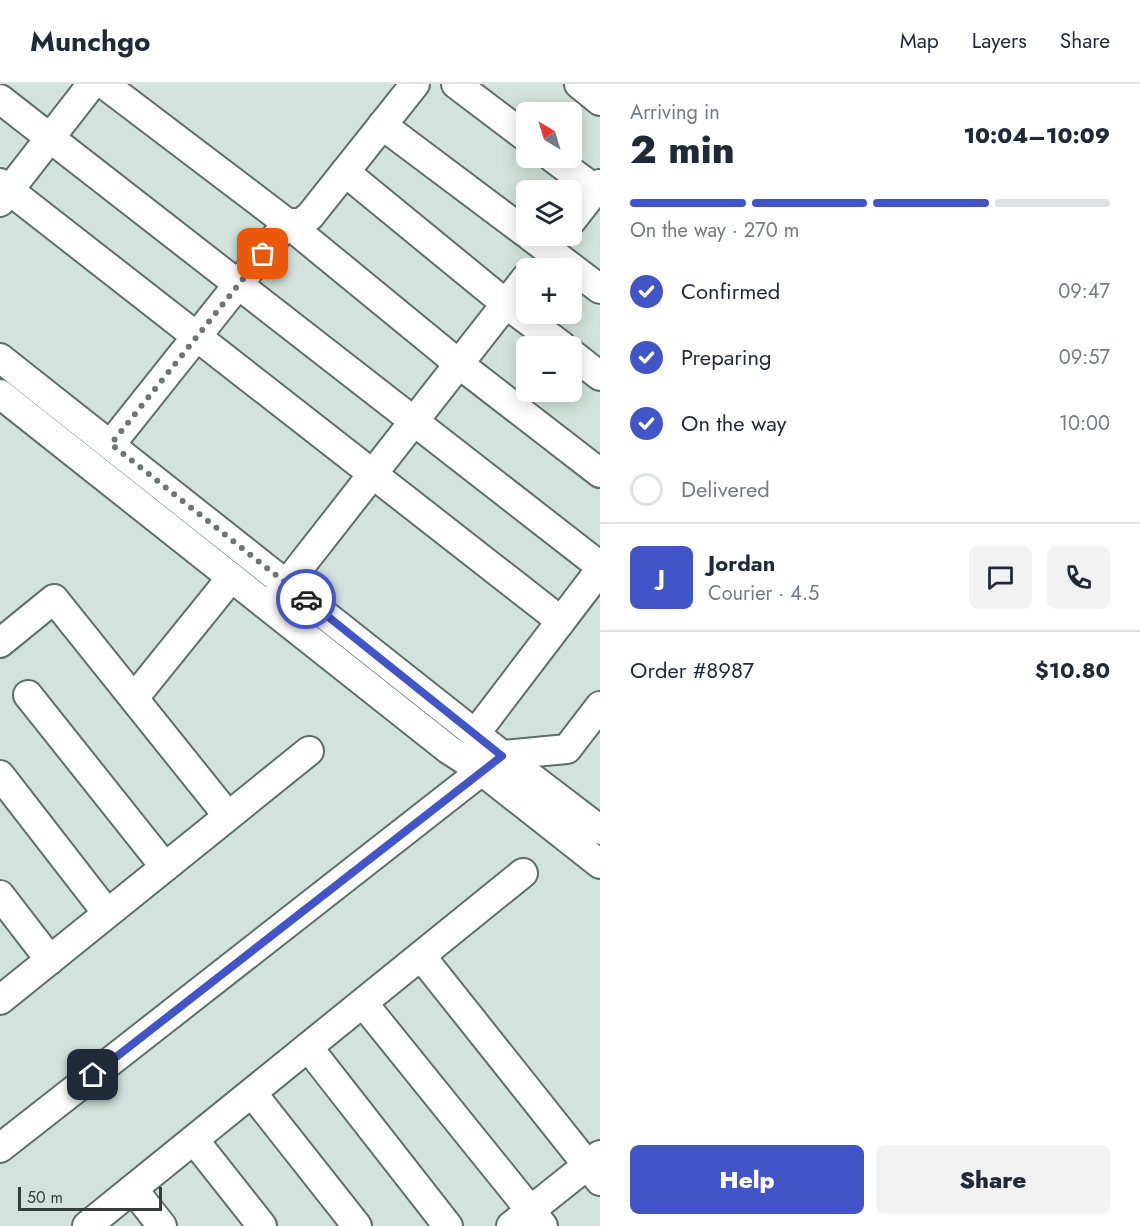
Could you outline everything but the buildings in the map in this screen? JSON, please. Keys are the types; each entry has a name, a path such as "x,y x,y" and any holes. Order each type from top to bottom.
{"street":[{"path":"92,84 51,138 3,191 197,337 561,621"},
{"path":"104,84 287,223 459,364 600,473"},
{"path":"287,223 301,223 310,216 415,84"},
{"path":"456,84 516,129"},
{"path":"579,84 600,101"},
{"path":"0,99 600,568 475,734"},
{"path":"382,125 516,226"},
{"path":"568,168 598,189 582,208"},
{"path":"345,172 506,304 549,336"},
{"path":"111,444 287,223"},
{"path":"543,246 600,289"},
{"path":"268,608 516,291"},
{"path":"0,358 475,734 492,763 600,864"},
{"path":"582,362 600,376"},
{"path":"0,394 448,749 492,763 600,830"},
{"path":"134,698 231,578"},
{"path":"0,643 54,599 228,816"},
{"path":"28,695 165,867"},
{"path":"0,1148 492,763 567,749 600,706"},
{"path":"0,1000 309,751"},
{"path":"0,775 107,914"},
{"path":"87,1226 524,873"},
{"path":"0,895 50,960"},
{"path":"363,1003 528,1221 596,1167 421,956"},
{"path":"308,1047 448,1226"},
{"path":"252,1093 357,1226"},
{"path":"194,1140 262,1226"},
{"path":"132,1190 162,1226"}],"way so far":[{"path":"263,254 111,444 306,599"}],"route":[{"path":"93,1075 502,756 306,599"}]}
